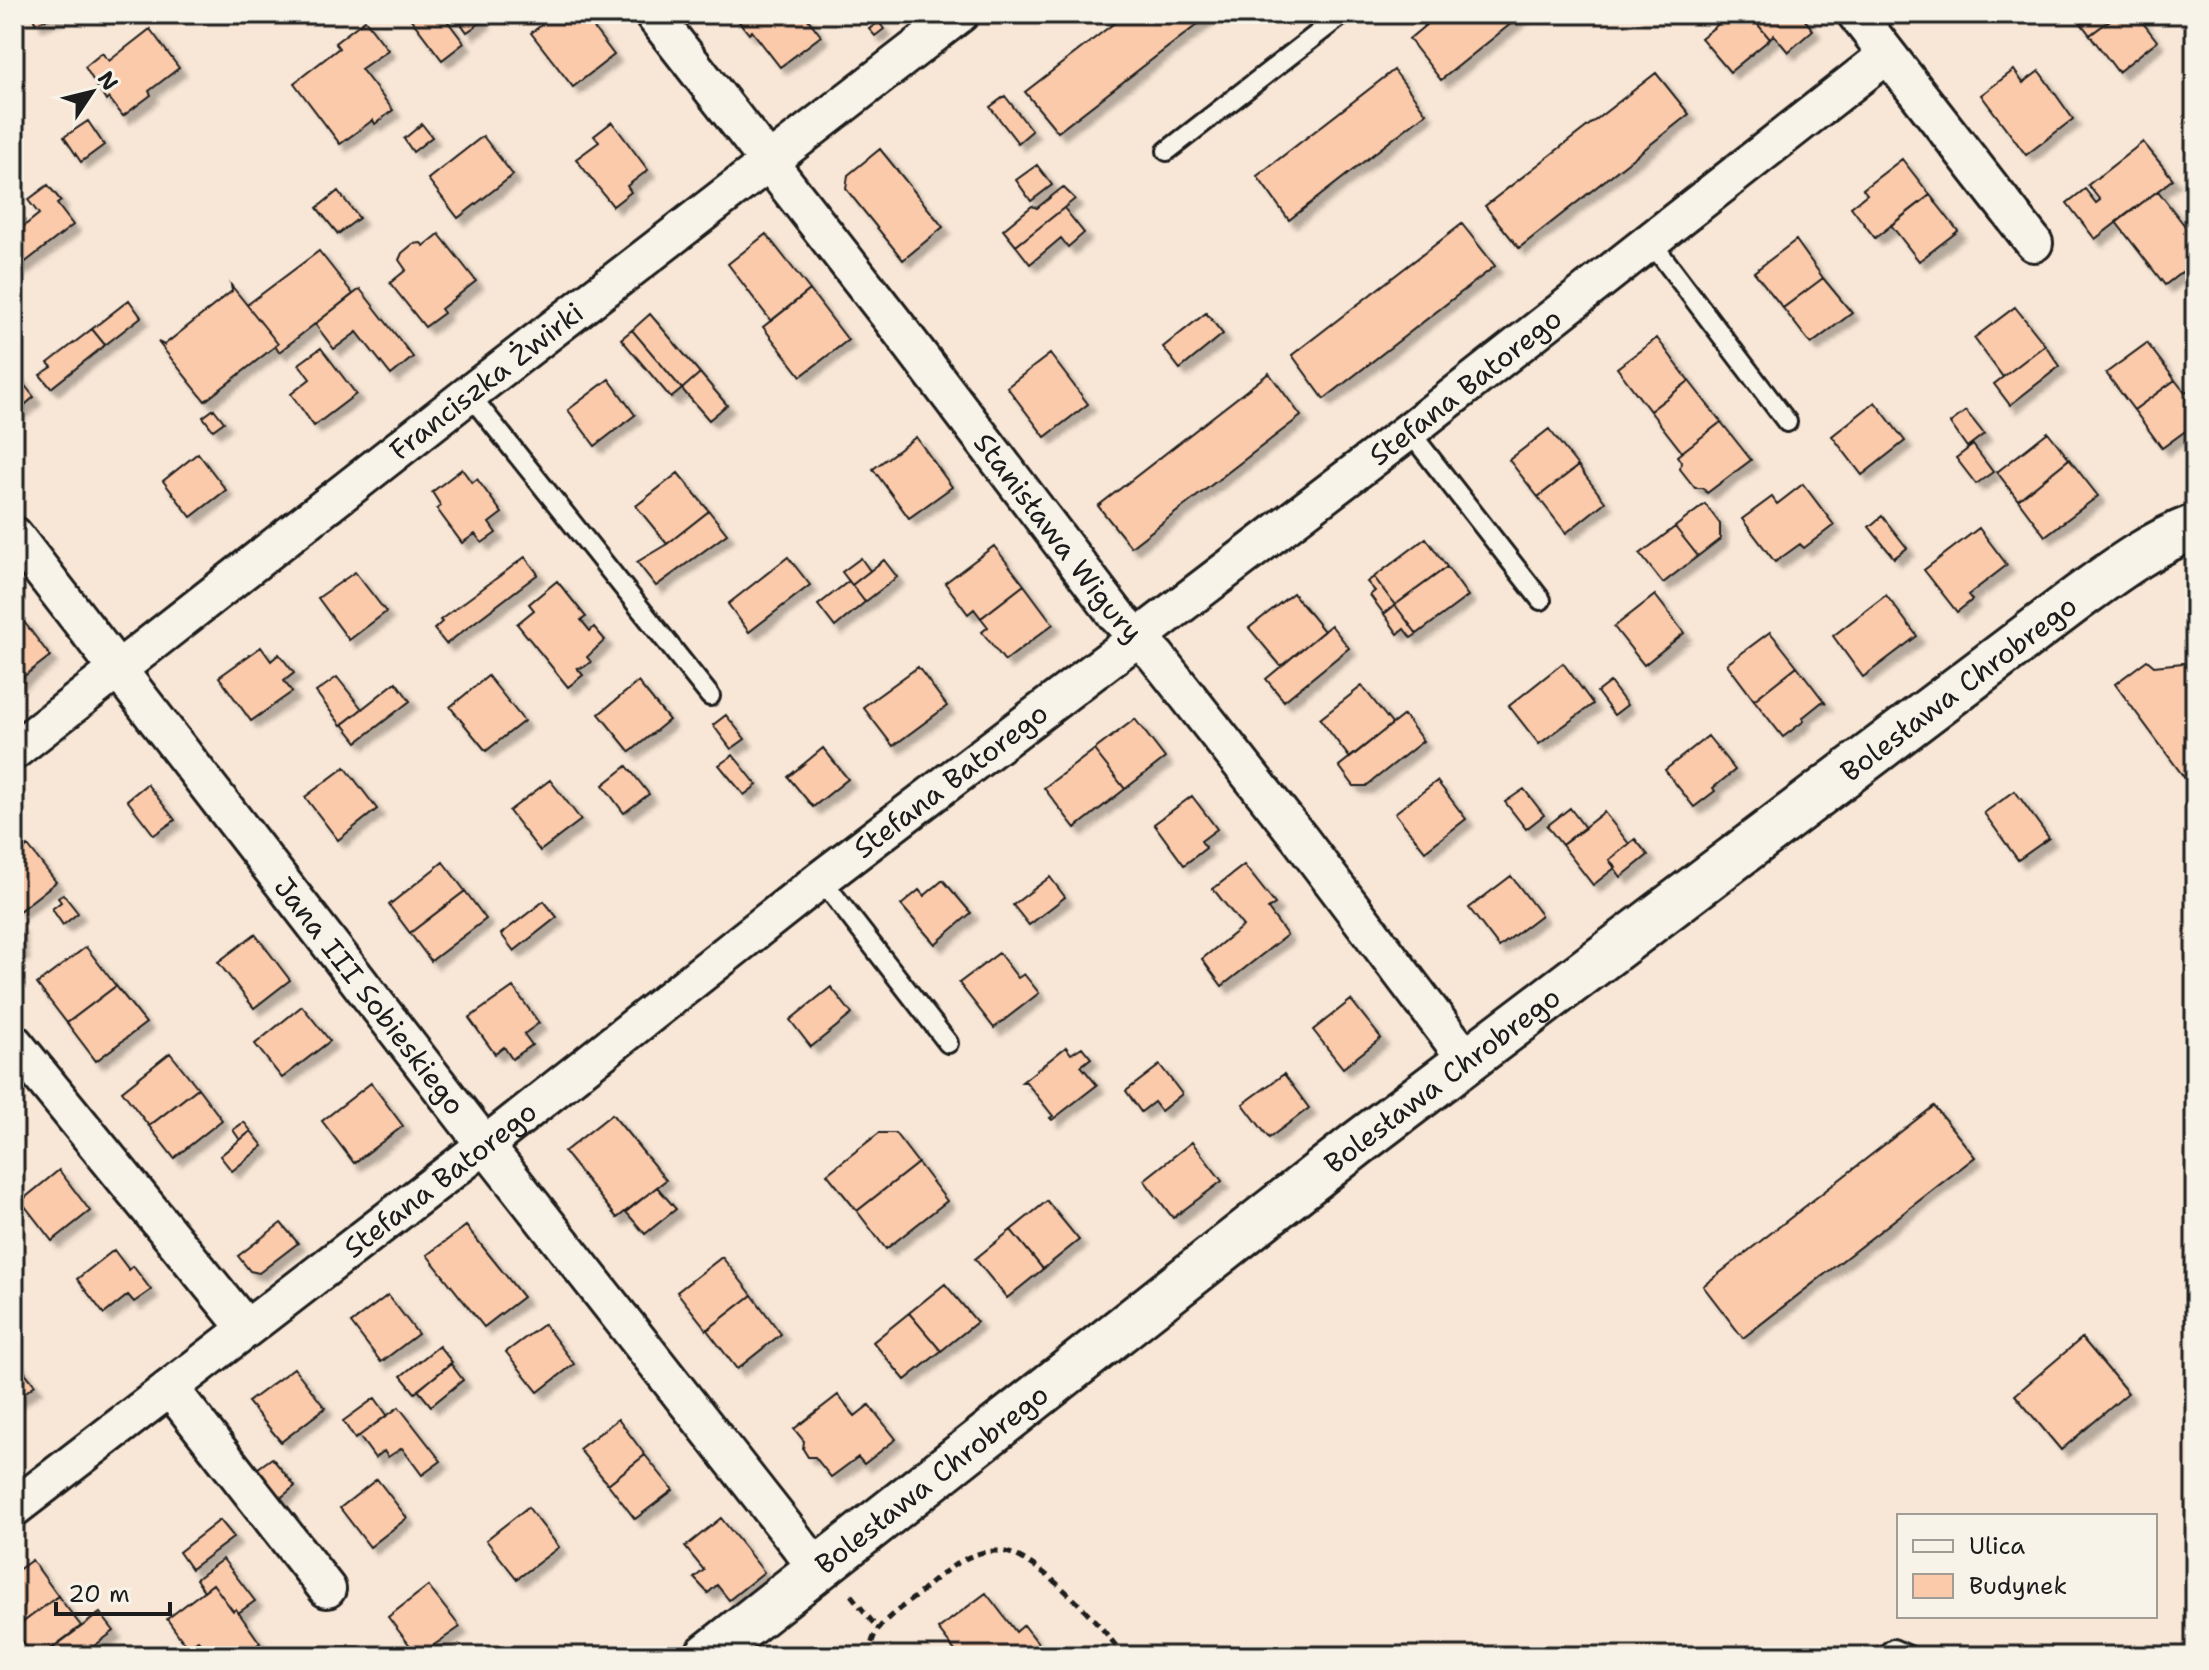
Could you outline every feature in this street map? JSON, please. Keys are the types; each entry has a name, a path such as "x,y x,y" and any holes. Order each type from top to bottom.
{"street":[{"name":"Stanisława Wigury","path":"653,14 893,321 1117,616 1156,656 1281,815 1467,1060"},
{"name":"Franciszka Żwirki","path":"14,751 960,14"},
{"path":"1856,14 2034,243"},
{"name":"Stefana Batorego","path":"14,1508 485,1145 821,879 1409,431 1887,55"},
{"name":"Bolesława Chrobrego","path":"707,1656 1467,1060 2089,590 2137,556 2195,527"},
{"name":"Jana III Sobieskiego","path":"14,535 485,1145 817,1568"},
{"path":"14,1043 246,1328"},
{"path":"170,1388 327,1589"}],"lane":[{"path":"1167,151 1343,14"},
{"path":"1651,242 1787,422"},
{"path":"469,394 710,696"},
{"path":"1409,431 1541,600"},
{"path":"821,879 948,1043"},
{"path":"1884,1656 1893,1649 1909,1656"}],"path":[{"path":"867,1656 878,1629 939,1576 967,1558 1001,1551 1015,1554 1031,1563 1062,1588 1116,1644 1123,1656"}],"building":[{"path":"32,14 64,14 35,23"},
{"path":"407,14 442,14 464,43 442,60"},
{"path":"454,14 479,14 483,21 467,32"},
{"path":"556,14 583,14 614,55 573,87 531,33"},
{"path":"733,14 804,14 821,36 780,67 752,31 749,34"},
{"path":"1126,14 1211,14 1058,132 1025,92"},
{"path":"1439,14 1523,14 1441,80 1409,39"},
{"path":"1731,14 1749,14 1770,39 1730,72 1701,38"},
{"path":"1760,14 1800,14 1813,30 1788,52 1774,35 1770,39 1753,19"},
{"path":"2074,14 2118,14 2090,35"},
{"path":"2118,14 2136,14 2157,41 2118,72 2090,35"},
{"path":"365,20 388,50 361,69 393,110 340,144 294,83 339,48 335,43"},
{"path":"879,22 884,29 875,36 869,29"},
{"path":"150,29 179,68 123,116 109,98 106,101 85,67 102,53 109,61"},
{"path":"1394,70 1426,113 1289,220 1257,176"},
{"path":"2014,70 2023,83 2039,71 2073,119 2026,155 1981,95"},
{"path":"1656,73 1689,114 1519,248 1485,206"},
{"path":"1005,96 1032,131 1018,143 990,107"},
{"path":"88,121 104,145 81,162 64,137"},
{"path":"612,122 648,170 627,186 631,192 613,206 576,159 599,142 594,136"},
{"path":"422,124 432,137 413,152 404,139"},
{"path":"483,136 513,175 458,218 428,179"},
{"path":"2143,142 2173,179 2095,239 2067,203 2085,189 2096,203 2100,200 2088,185"},
{"path":"880,149 943,227 903,260 846,189 848,175"},
{"path":"1902,159 1930,195 1875,238 1851,207 1867,194 1863,189"},
{"path":"1037,165 1052,185 1031,201 1016,180"},
{"path":"48,185 61,201 57,204 73,225 14,271 14,234 39,214 28,200"},
{"path":"1063,187 1075,199 1016,246 1003,230 1032,206 1037,208"},
{"path":"338,191 359,218 338,234 317,208"},
{"path":"2158,191 2195,239 2195,262 2165,285 2116,222"},
{"path":"1930,195 1958,231 1919,261 1891,225"},
{"path":"1064,208 1084,233 1068,247 1061,238 1030,264 1016,246"},
{"path":"1462,224 1495,266 1324,399 1292,355"},
{"path":"439,234 476,281 441,309 444,313 425,327 390,283 406,270 399,260 402,253 413,244 421,243 424,246"},
{"path":"766,234 810,290 771,321 728,264"},
{"path":"1796,240 1823,278 1783,308 1754,272"},
{"path":"319,251 353,294 279,352 275,346 278,344 247,305"},
{"path":"1823,278 1852,313 1811,344 1783,308"},
{"path":"231,285 278,344 205,401 158,342 164,345 232,291"},
{"path":"360,289 413,357 391,375 357,332 334,349 315,324"},
{"path":"810,290 848,340 801,376 763,327"},
{"path":"129,300 141,317 105,345 92,329"},
{"path":"2015,307 2045,345 2003,377 1974,338"},
{"path":"1206,313 1223,334 1180,369 1163,347"},
{"path":"650,314 700,373 682,389 632,330"},
{"path":"92,329 105,345 51,388 40,375 52,367 48,363"},
{"path":"632,330 682,389 671,398 621,339"},
{"path":"1657,338 1689,381 1650,411 1617,368"},
{"path":"2147,343 2175,380 2134,410 2106,373"},
{"path":"2045,345 2060,366 2010,405 1994,384"},
{"path":"321,348 356,394 314,426 291,394 310,379 299,364"},
{"path":"1050,354 1088,404 1045,437 1007,387"},
{"path":"14,372 34,397 14,414"},
{"path":"700,373 727,405 709,420 682,389"},
{"path":"1269,373 1301,416 1131,547 1098,506"},
{"path":"609,379 635,415 595,446 568,410"},
{"path":"2175,380 2185,393 2195,386 2195,424 2162,448 2134,410"},
{"path":"1689,381 1721,422 1682,452 1650,411"},
{"path":"1875,402 1905,441 1862,475 1832,436"},
{"path":"214,409 224,422 213,430 203,417"},
{"path":"1966,411 1984,434 1967,447 1950,423"},
{"path":"1721,422 1751,460 1707,493 1703,488 1695,488 1680,469 1681,462 1677,456"},
{"path":"1549,429 1578,466 1538,497 1509,460"},
{"path":"2048,432 2069,459 2018,500 1997,472"},
{"path":"916,437 952,487 909,518 873,469"},
{"path":"1973,445 1993,472 1976,484 1956,458"},
{"path":"198,453 226,490 191,517 163,481"},
{"path":"2069,459 2098,496 2045,536 2018,500"},
{"path":"1578,466 1605,502 1566,533 1538,497"},
{"path":"462,469 472,483 477,479 502,513 489,523 496,533 482,543 475,534 462,543 437,509 441,506 432,492"},
{"path":"678,473 709,511 667,544 636,506"},
{"path":"1803,484 1834,525 1804,548 1800,544 1775,562 1742,519 1772,497 1777,504"},
{"path":"1705,504 1720,524 1720,539 1698,556 1675,527"},
{"path":"709,511 727,534 656,586 637,562 667,544"},
{"path":"1882,516 1907,548 1894,558 1869,527"},
{"path":"1675,527 1698,556 1663,583 1640,554"},
{"path":"1979,528 2007,565 1968,595 1972,600 1957,612 1924,570"},
{"path":"1426,538 1447,567 1395,605 1374,577"},
{"path":"994,546 1024,585 981,618 974,609 968,614 945,583"},
{"path":"525,557 538,574 446,644 434,629 442,622 440,620"},
{"path":"788,557 810,585 749,632 728,604"},
{"path":"861,558 870,571 852,585 842,572"},
{"path":"884,560 897,577 865,602 852,585"},
{"path":"1447,567 1468,596 1417,634 1395,605"},
{"path":"355,572 386,612 349,640 318,598"},
{"path":"1374,577 1395,605 1384,614 1370,595 1375,591 1367,582"},
{"path":"557,581 586,617 581,620 590,631 594,627 605,640 587,657 591,662 577,668 583,675 568,687 517,624 534,610 529,604"},
{"path":"849,581 865,602 835,627 818,605"},
{"path":"1024,585 1053,624 1005,661 982,632 988,627 981,618"},
{"path":"1293,593 1324,631 1281,666 1249,628"},
{"path":"1655,595 1684,633 1644,665 1614,627"},
{"path":"1886,595 1917,636 1863,677 1833,636"},
{"path":"1395,605 1417,634 1411,638 1404,629 1398,634 1384,614"},
{"path":"21,618 50,656 14,684 14,624"},
{"path":"1331,625 1349,648 1284,701 1266,679"},
{"path":"1770,632 1797,666 1754,700 1727,664"},
{"path":"261,647 271,661 279,654 294,673 284,681 292,692 251,721 219,677"},
{"path":"2192,656 2195,656 2195,792 2115,684 2147,660 2154,666 2192,662"},
{"path":"1563,663 1593,704 1539,744 1509,706"},
{"path":"1797,666 1826,704 1822,702 1783,737 1754,700"},
{"path":"918,667 947,706 893,746 863,707"},
{"path":"488,676 524,721 486,751 450,707"},
{"path":"337,677 362,709 341,725 316,692"},
{"path":"396,682 410,701 357,742 343,724"},
{"path":"638,682 669,720 630,752 599,714"},
{"path":"1610,682 1627,705 1614,715 1597,692"},
{"path":"1362,686 1392,724 1350,758 1320,719"},
{"path":"726,715 745,739 731,749 713,725"},
{"path":"1404,715 1423,741 1366,786 1354,786 1339,766"},
{"path":"1135,719 1165,758 1125,789 1094,750"},
{"path":"1708,736 1735,770 1694,807 1665,770"},
{"path":"823,748 848,779 813,807 788,777"},
{"path":"1094,750 1125,789 1075,828 1044,788"},
{"path":"733,755 757,785 744,795 719,765"},
{"path":"627,766 649,794 624,813 603,785"},
{"path":"345,767 377,809 338,840 305,797"},
{"path":"550,780 581,820 540,851 509,811"},
{"path":"1437,781 1466,819 1425,851 1395,813"},
{"path":"147,784 175,820 154,835 127,800"},
{"path":"1524,789 1544,815 1526,829 1505,802"},
{"path":"2015,791 2049,838 2018,860 1984,813"},
{"path":"1192,796 1217,829 1201,841 1206,848 1184,865 1154,824"},
{"path":"1570,808 1585,828 1562,845 1547,826"},
{"path":"1604,812 1629,844 1609,860 1616,867 1593,885 1562,845"},
{"path":"1635,839 1648,855 1621,877 1609,860"},
{"path":"28,846 56,882 19,911 14,905 14,857"},
{"path":"443,862 465,891 410,933 389,905"},
{"path":"1244,865 1275,904 1268,909 1287,935 1222,986 1202,959 1243,926 1213,889"},
{"path":"1511,876 1541,915 1499,947 1469,908"},
{"path":"1050,877 1065,897 1029,925 1013,905"},
{"path":"943,880 971,913 935,944 901,905 919,890 924,896"},
{"path":"465,891 486,919 431,961 410,933"},
{"path":"63,894 78,913 63,925 52,909 61,902 58,898"},
{"path":"544,901 557,917 514,951 501,934"},
{"path":"18,925 22,953 14,954 14,926"},
{"path":"255,934 290,980 254,1008 218,962"},
{"path":"86,947 116,986 67,1023 37,984"},
{"path":"999,953 1018,978 1024,974 1039,993 994,1028 959,983"},
{"path":"116,986 146,1023 96,1061 67,1023"},
{"path":"513,987 539,1023 524,1034 532,1045 512,1059 504,1047 495,1054 469,1018"},
{"path":"831,987 852,1014 811,1047 790,1020"},
{"path":"1351,1000 1381,1038 1343,1068 1313,1030"},
{"path":"302,1006 330,1041 282,1078 255,1044"},
{"path":"1066,1047 1071,1054 1082,1047 1091,1058 1081,1066 1097,1085 1052,1120 1050,1118 1053,1116 1026,1082 1022,1082"},
{"path":"170,1053 198,1088 149,1126 122,1091"},
{"path":"1160,1065 1182,1094 1161,1111 1154,1102 1141,1112 1126,1091"},
{"path":"1284,1074 1309,1108 1269,1138 1243,1104"},
{"path":"371,1083 403,1126 354,1163 322,1121"},
{"path":"198,1088 222,1120 174,1158 149,1126"},
{"path":"1934,1106 1975,1157 1743,1338 1703,1286"},
{"path":"612,1114 666,1180 617,1218 564,1152"},
{"path":"244,1122 251,1131 240,1140 233,1130"},
{"path":"251,1131 263,1146 232,1171 220,1156"},
{"path":"879,1133 895,1133 918,1163 857,1211 827,1174"},
{"path":"1192,1142 1222,1181 1173,1218 1144,1180"},
{"path":"918,1163 947,1201 886,1249 857,1211"},
{"path":"59,1170 90,1211 52,1241 21,1201"},
{"path":"657,1187 676,1209 645,1234 626,1212"},
{"path":"1047,1201 1079,1240 1043,1269 1011,1230"},
{"path":"281,1223 298,1243 259,1273 250,1271 238,1256"},
{"path":"466,1226 523,1297 484,1327 427,1255"},
{"path":"1011,1230 1043,1269 1007,1298 975,1259"},
{"path":"114,1250 129,1270 133,1266 151,1290 134,1302 128,1295 104,1314 77,1279"},
{"path":"722,1257 752,1295 707,1330 677,1292"},
{"path":"945,1284 977,1322 941,1351 909,1313"},
{"path":"388,1295 418,1334 381,1362 351,1323"},
{"path":"752,1295 781,1334 737,1369 707,1330"},
{"path":"909,1313 941,1351 905,1380 873,1342"},
{"path":"544,1324 574,1364 538,1392 506,1352"},
{"path":"2082,1338 2128,1393 2061,1450 2015,1395"},
{"path":"439,1346 452,1362 415,1393 401,1376"},
{"path":"14,1359 35,1385 14,1401"},
{"path":"451,1364 463,1380 431,1406 418,1390"},
{"path":"294,1368 325,1408 281,1442 248,1402"},
{"path":"838,1395 855,1416 869,1405 896,1439 864,1464 858,1457 831,1477 815,1457 808,1457 803,1449 804,1441 794,1429"},
{"path":"375,1398 387,1415 355,1439 343,1421"},
{"path":"399,1407 441,1461 422,1475 402,1448 388,1457 384,1451 375,1458 359,1436"},
{"path":"618,1419 645,1455 608,1484 579,1449"},
{"path":"645,1455 673,1490 635,1519 608,1484"},
{"path":"272,1458 295,1486 278,1500 254,1471"},
{"path":"377,1479 407,1518 370,1547 340,1508"},
{"path":"528,1507 559,1547 517,1579 486,1540"},
{"path":"721,1518 764,1572 729,1600 717,1585 708,1593 694,1578 704,1570 685,1547"},
{"path":"220,1520 234,1537 191,1569 179,1552"},
{"path":"223,1559 255,1601 238,1613 236,1609 233,1611 213,1584 204,1591 196,1579"},
{"path":"32,1560 58,1596 14,1629 14,1573"},
{"path":"213,1584 233,1611 236,1609 260,1643 242,1656 210,1656 198,1640 187,1647 167,1619"},
{"path":"428,1586 460,1627 418,1656 388,1617"},
{"path":"986,1593 1016,1632 1024,1625 1048,1656 959,1656 938,1629"},
{"path":"58,1596 81,1626 41,1656 33,1656 14,1629"},
{"path":"100,1613 114,1631 81,1656 61,1656 54,1647"}]}
